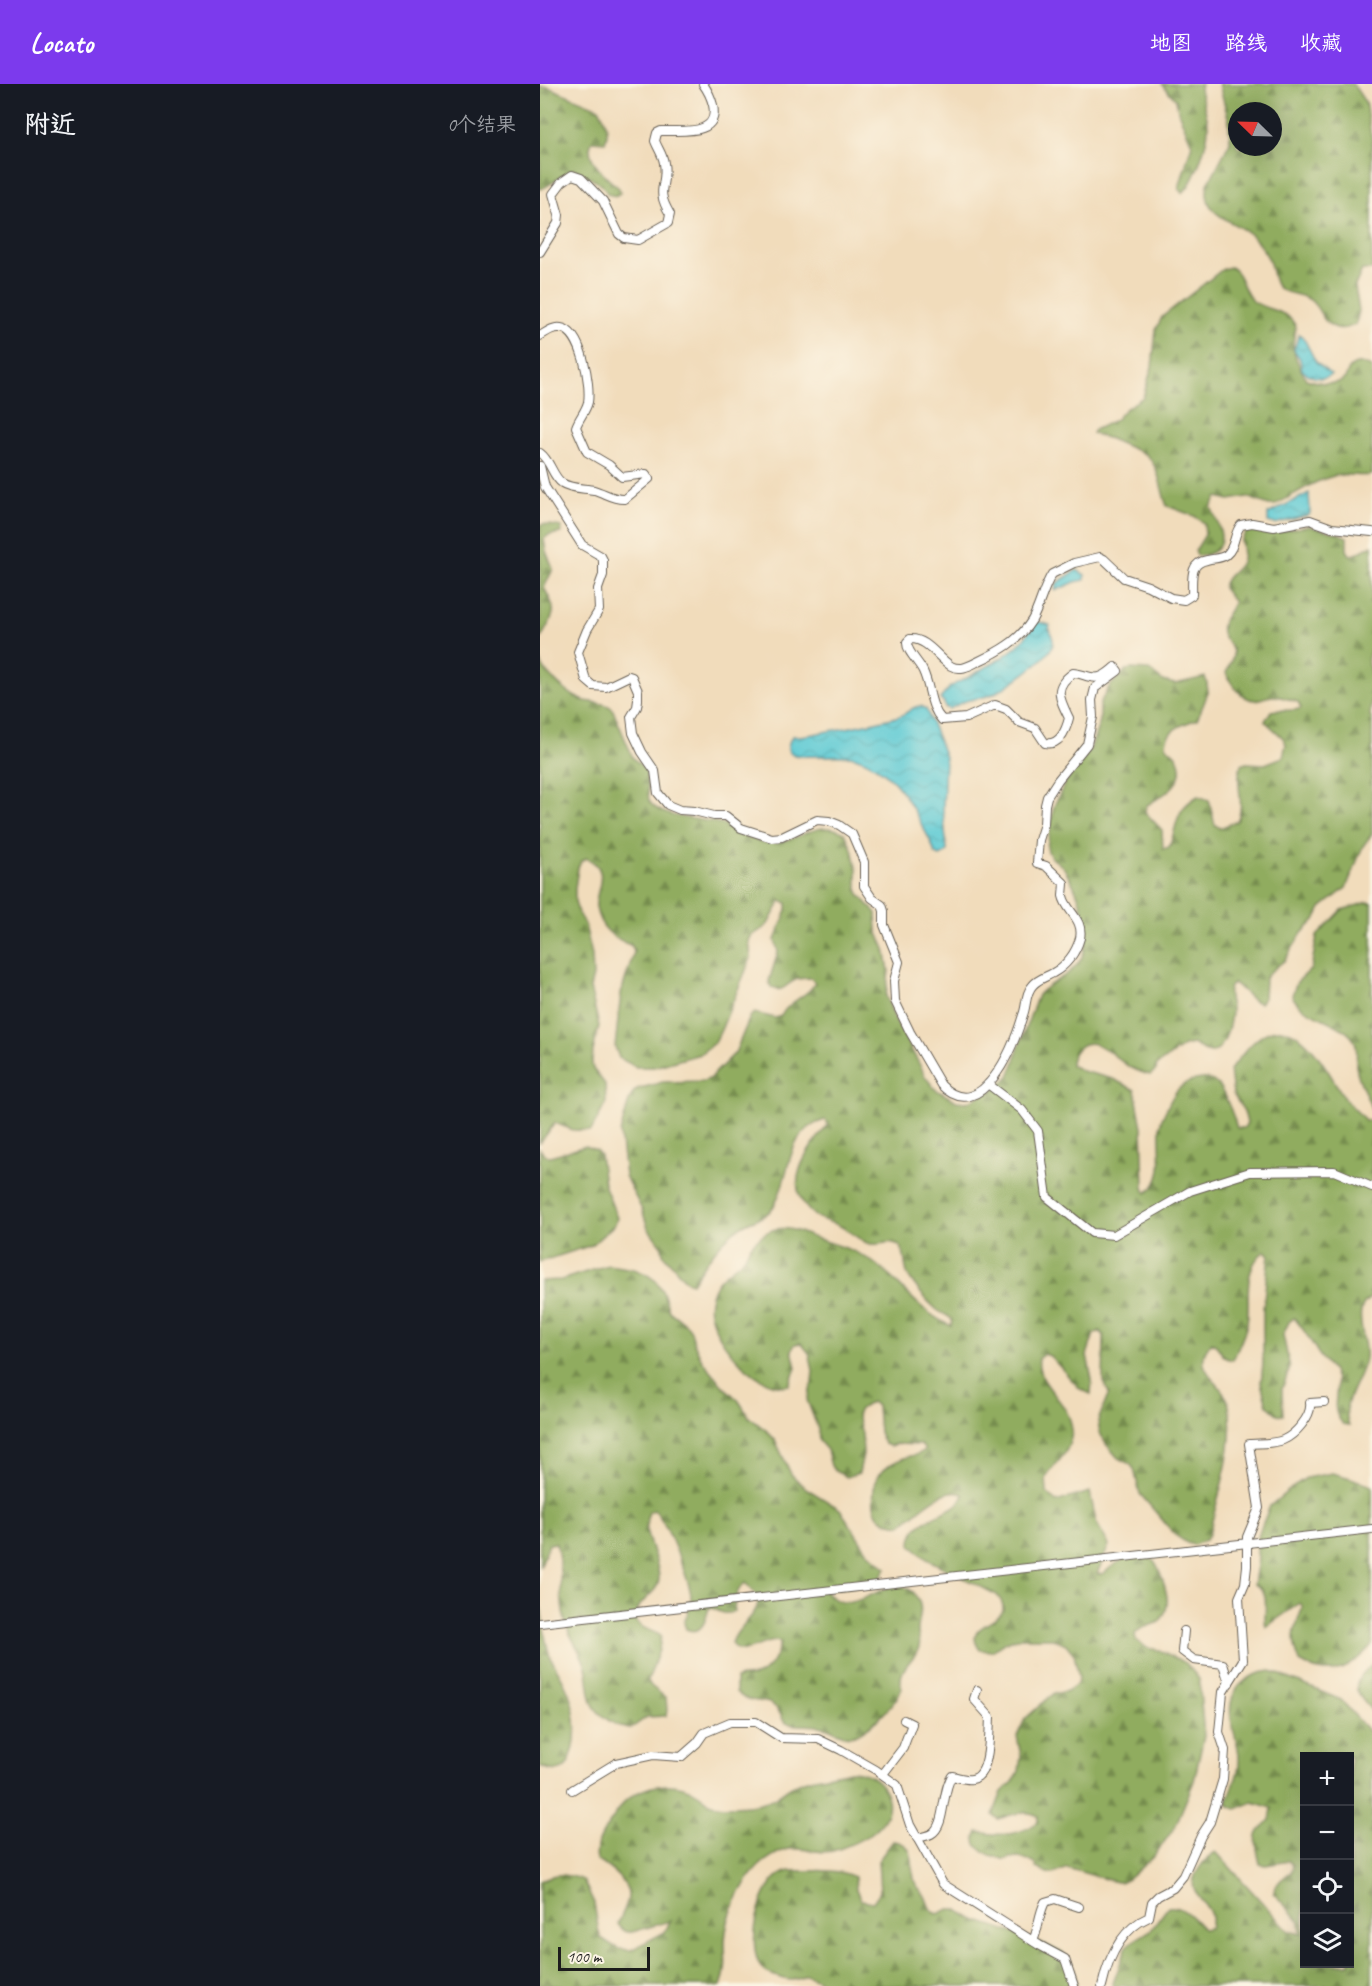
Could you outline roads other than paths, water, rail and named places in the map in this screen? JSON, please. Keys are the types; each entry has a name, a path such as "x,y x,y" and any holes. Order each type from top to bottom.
{"street":[{"path":"540,252 558,222 559,214 553,194 572,175 581,178 603,201 619,234 624,238 638,240 668,224 670,214 661,194 664,164 662,153 655,141 656,137 660,131 698,129 707,127 712,122 714,108 709,91 704,84"},
{"path":"540,336 551,329 563,328 574,335 577,340 586,364 588,394 586,407 576,427 587,452 609,465 622,477 646,474 649,479 625,499 611,498 592,490 562,483 540,453"},
{"path":"540,466 545,487 582,545 601,556 603,560 603,575 598,589 598,610 578,652 586,680 593,686 599,687 606,687 629,676 634,680 638,700 630,723 638,744 655,771 658,793 674,808 714,816 726,816 741,828 772,838 782,837 817,820 828,821 847,829 852,834 864,862 864,886 867,893 882,905 884,925 899,962 894,981 895,1001 941,1085 954,1095 967,1097 974,1095 996,1076 1007,1057 1024,1011 1027,996 1033,985 1063,967 1078,941 1080,929 1074,913 1064,900 1064,883 1046,866 1037,863 1039,840 1044,824 1047,797 1087,744 1093,717 1092,700 1095,688 1118,670 1115,667 1101,677 1094,678 1085,674 1073,673 1062,681 1059,691 1068,718 1061,737 1057,742 1051,744 1046,743 1035,728 1019,722 1006,709 995,705 966,718 942,720 932,705 925,675 907,648 907,642 914,638 953,667 964,668 1000,650 1018,637 1032,620 1052,574 1085,560 1100,557 1124,578 1148,586 1171,598 1184,600 1192,596 1192,574 1195,565 1225,555 1231,549 1241,525 1251,523 1275,527 1310,520 1332,528 1372,532"},
{"path":"988,1084 1022,1110 1038,1131 1047,1197 1092,1233 1114,1235 1190,1191 1250,1172 1334,1172 1372,1187"},
{"path":"1102,1986 1110,1955 1123,1937 1149,1917 1152,1902 1173,1888 1183,1876 1210,1822 1223,1779 1225,1750 1219,1732 1223,1692 1243,1660 1239,1598 1245,1584 1247,1537 1258,1508 1249,1444 1283,1440 1301,1425 1311,1410 1311,1403 1324,1402"},
{"path":"540,1623 1372,1529"},
{"path":"1184,1631 1182,1651 1194,1660 1223,1664 1229,1683"},
{"path":"917,1838 933,1833 939,1826 947,1784 952,1776 971,1779 978,1776 989,1755 990,1718 974,1699 976,1690"},
{"path":"883,1774 903,1749 912,1724 904,1720"},
{"path":"572,1790 616,1763 653,1755 681,1757 697,1743 704,1733 730,1722 756,1722 782,1738 818,1739 883,1774 897,1785 910,1825 943,1884 1065,1959 1074,1986"},
{"path":"1033,1941 1038,1918 1045,1902 1055,1899 1079,1907"}],"water":[{"path":"1299,334 1303,337 1316,362 1331,375 1324,378 1316,377 1302,370 1300,359 1294,350"},
{"path":"1309,493 1309,515 1275,524 1268,522 1268,514"},
{"path":"1077,570 1085,575 1085,580 1055,591 1057,583"},
{"path":"1035,621 1050,625 1049,630 1053,640 1052,647 1042,659 1016,680 993,694 949,709 945,707 944,702 940,699 950,687 1010,652 1021,643"},
{"path":"921,706 926,709 945,757 943,809 947,850 940,856 935,854 914,810 901,790 877,767 855,757 802,756 790,753 788,749 792,736 809,735 884,720 900,716"}]}
